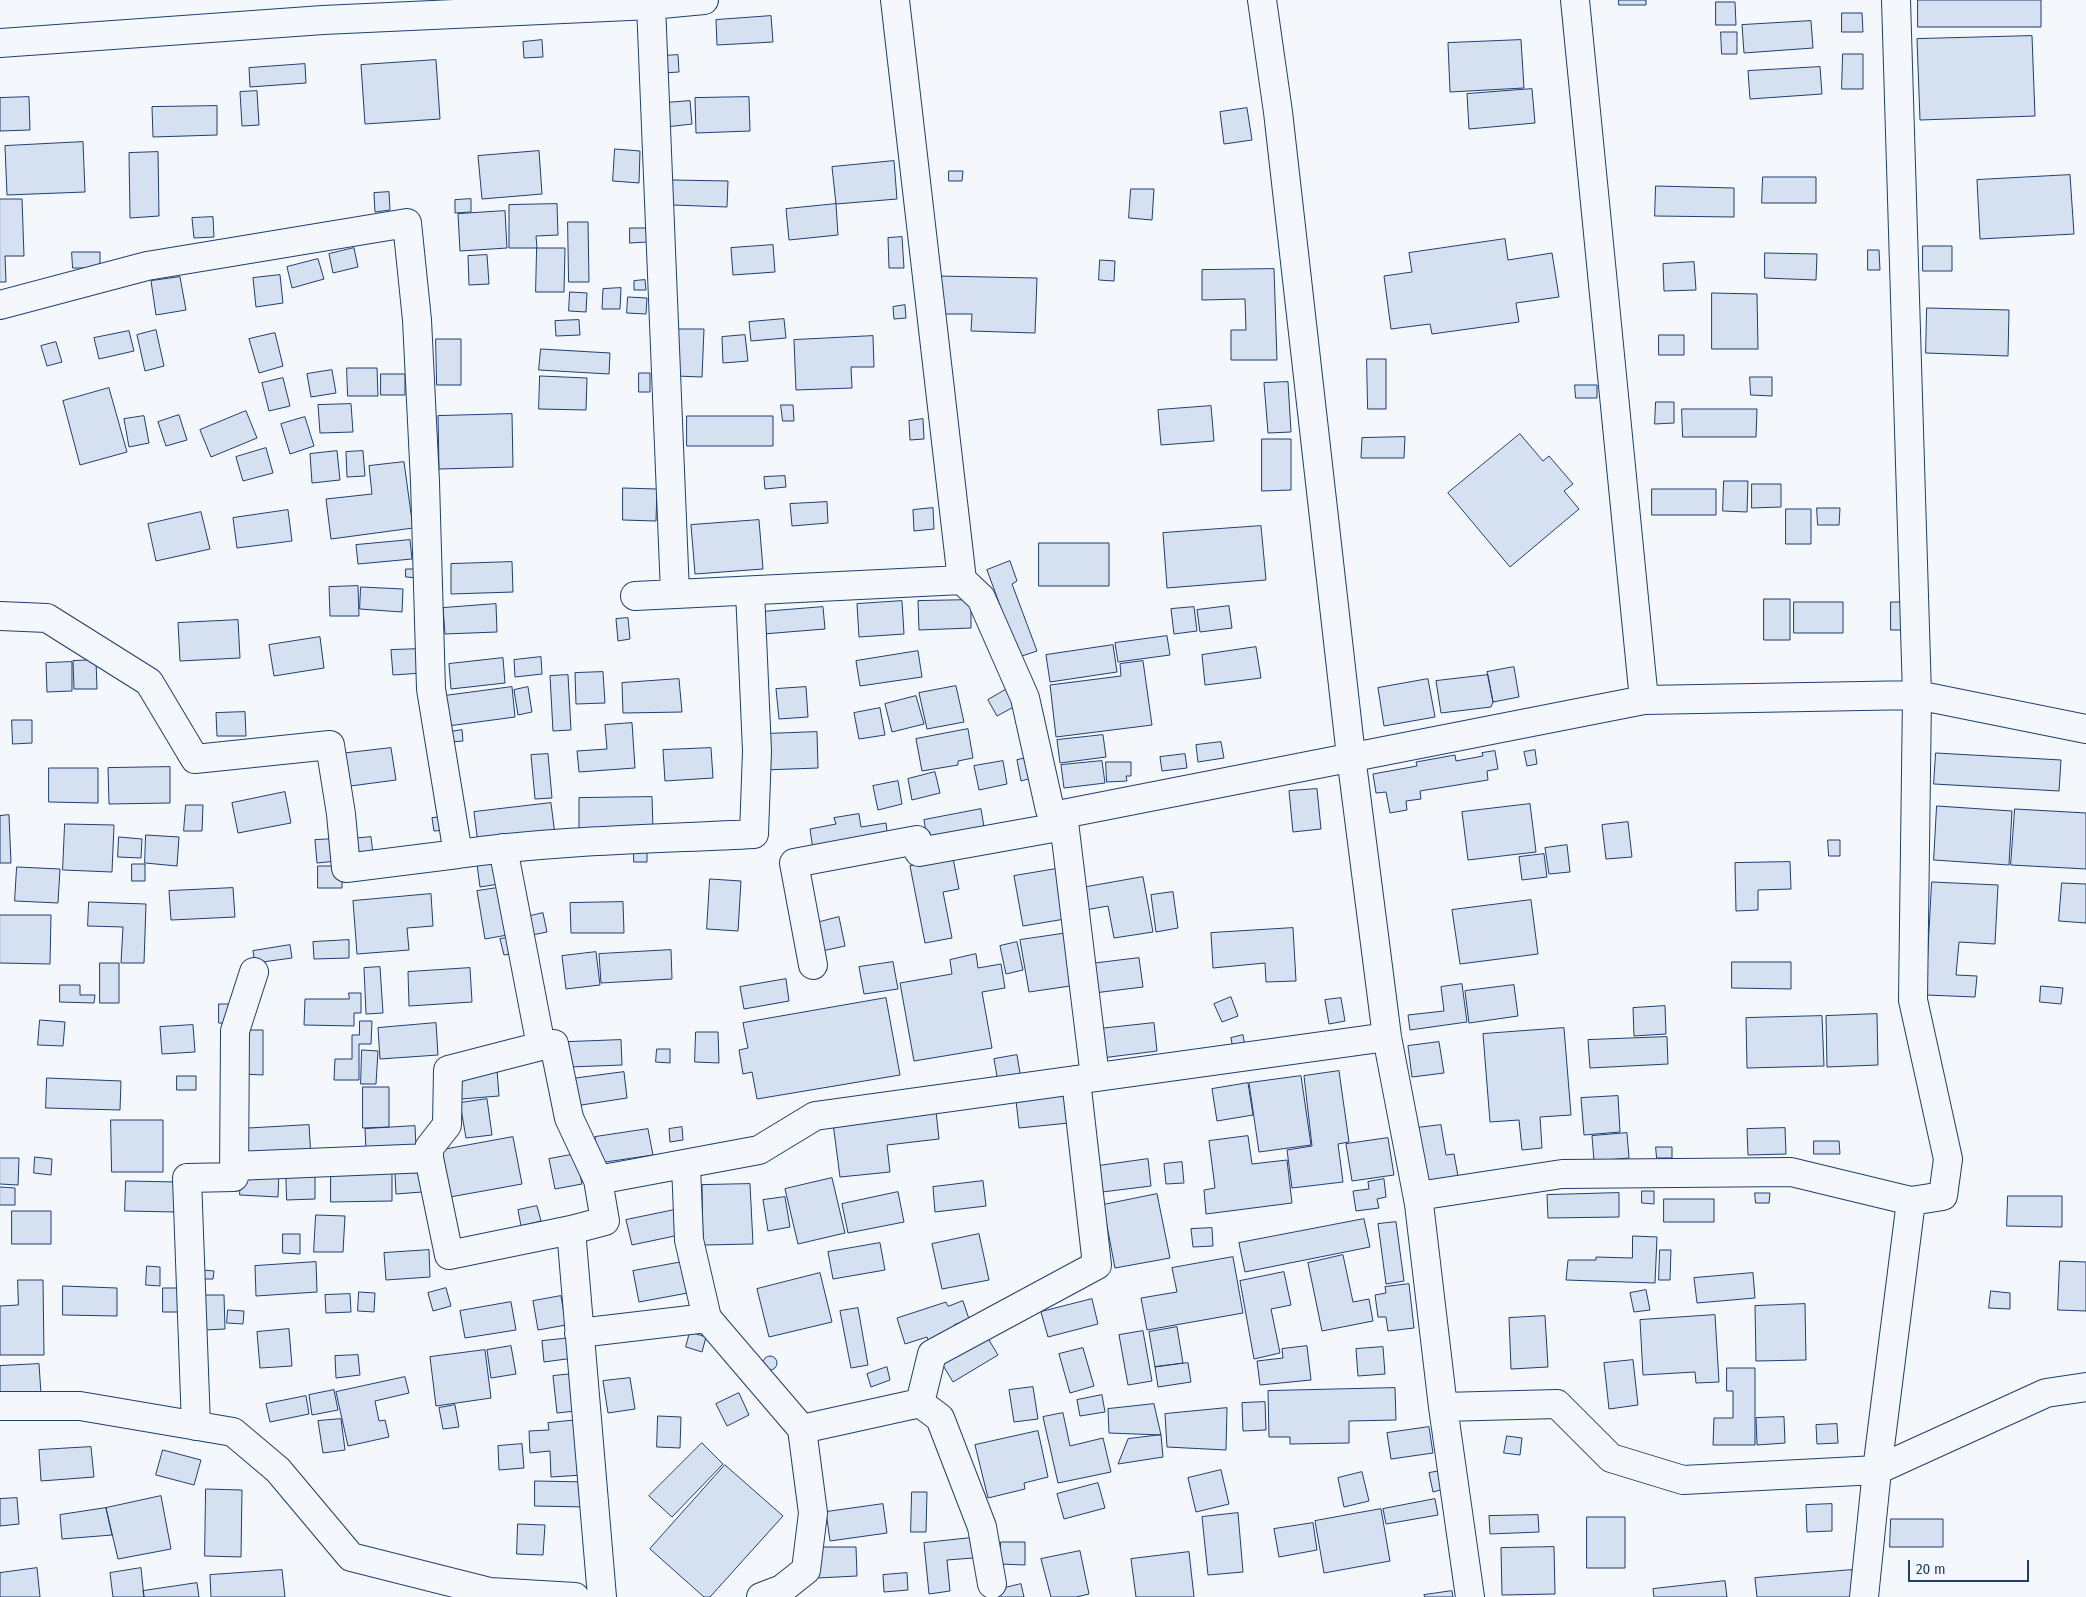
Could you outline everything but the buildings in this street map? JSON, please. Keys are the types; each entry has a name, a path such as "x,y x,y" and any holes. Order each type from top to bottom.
{"street":[{"path":"0,43 561,4 651,5 704,0"},
{"path":"895,0 962,580 980,598 1025,698 1050,810 1063,820"},
{"path":"1262,0 1279,122 1351,756 1387,1037 1418,1196 1470,1597"},
{"path":"1575,0 1644,700"},
{"path":"1418,1196 1562,1174 1791,1172 1911,1201 1943,1196 1948,1159 1913,1000 1917,695 1896,0"},
{"path":"651,5 676,594"},
{"path":"0,305 147,266 407,224 416,320 425,482 430,689 458,854"},
{"path":"636,596 962,580"},
{"path":"0,616 47,618 149,682 195,759 330,745 341,814 346,868 503,848 578,842 754,834 757,751 750,591"},
{"path":"813,965 794,862 918,840 919,852 1351,756 1644,700 1917,695 2086,730"},
{"path":"920,1403 932,1354 1097,1265 1086,1079 1063,820"},
{"path":"503,848 541,1046"},
{"path":"196,1426 187,1178 234,1177 236,1031 254,972"},
{"path":"598,1180 759,1150 815,1116 1387,1037"},
{"path":"554,1044 569,1118 598,1180 605,1221 571,1230 449,1255 429,1148 447,1125 448,1070 541,1046 554,1044"},
{"path":"235,1166 430,1158"},
{"path":"686,1164 689,1240 708,1318 802,1429 813,1513 806,1570 782,1589 761,1597"},
{"path":"1864,1597 1877,1470 1911,1201"},
{"path":"571,1230 602,1597"},
{"path":"579,1333 708,1318"},
{"path":"1444,1407 1557,1404 1611,1458 1683,1480 1877,1470 2046,1393 2086,1388"},
{"path":"802,1429 920,1403 940,1418 982,1527 992,1584"},
{"path":"0,1406 80,1406 233,1432 278,1470 351,1557 490,1592 575,1597"}]}
